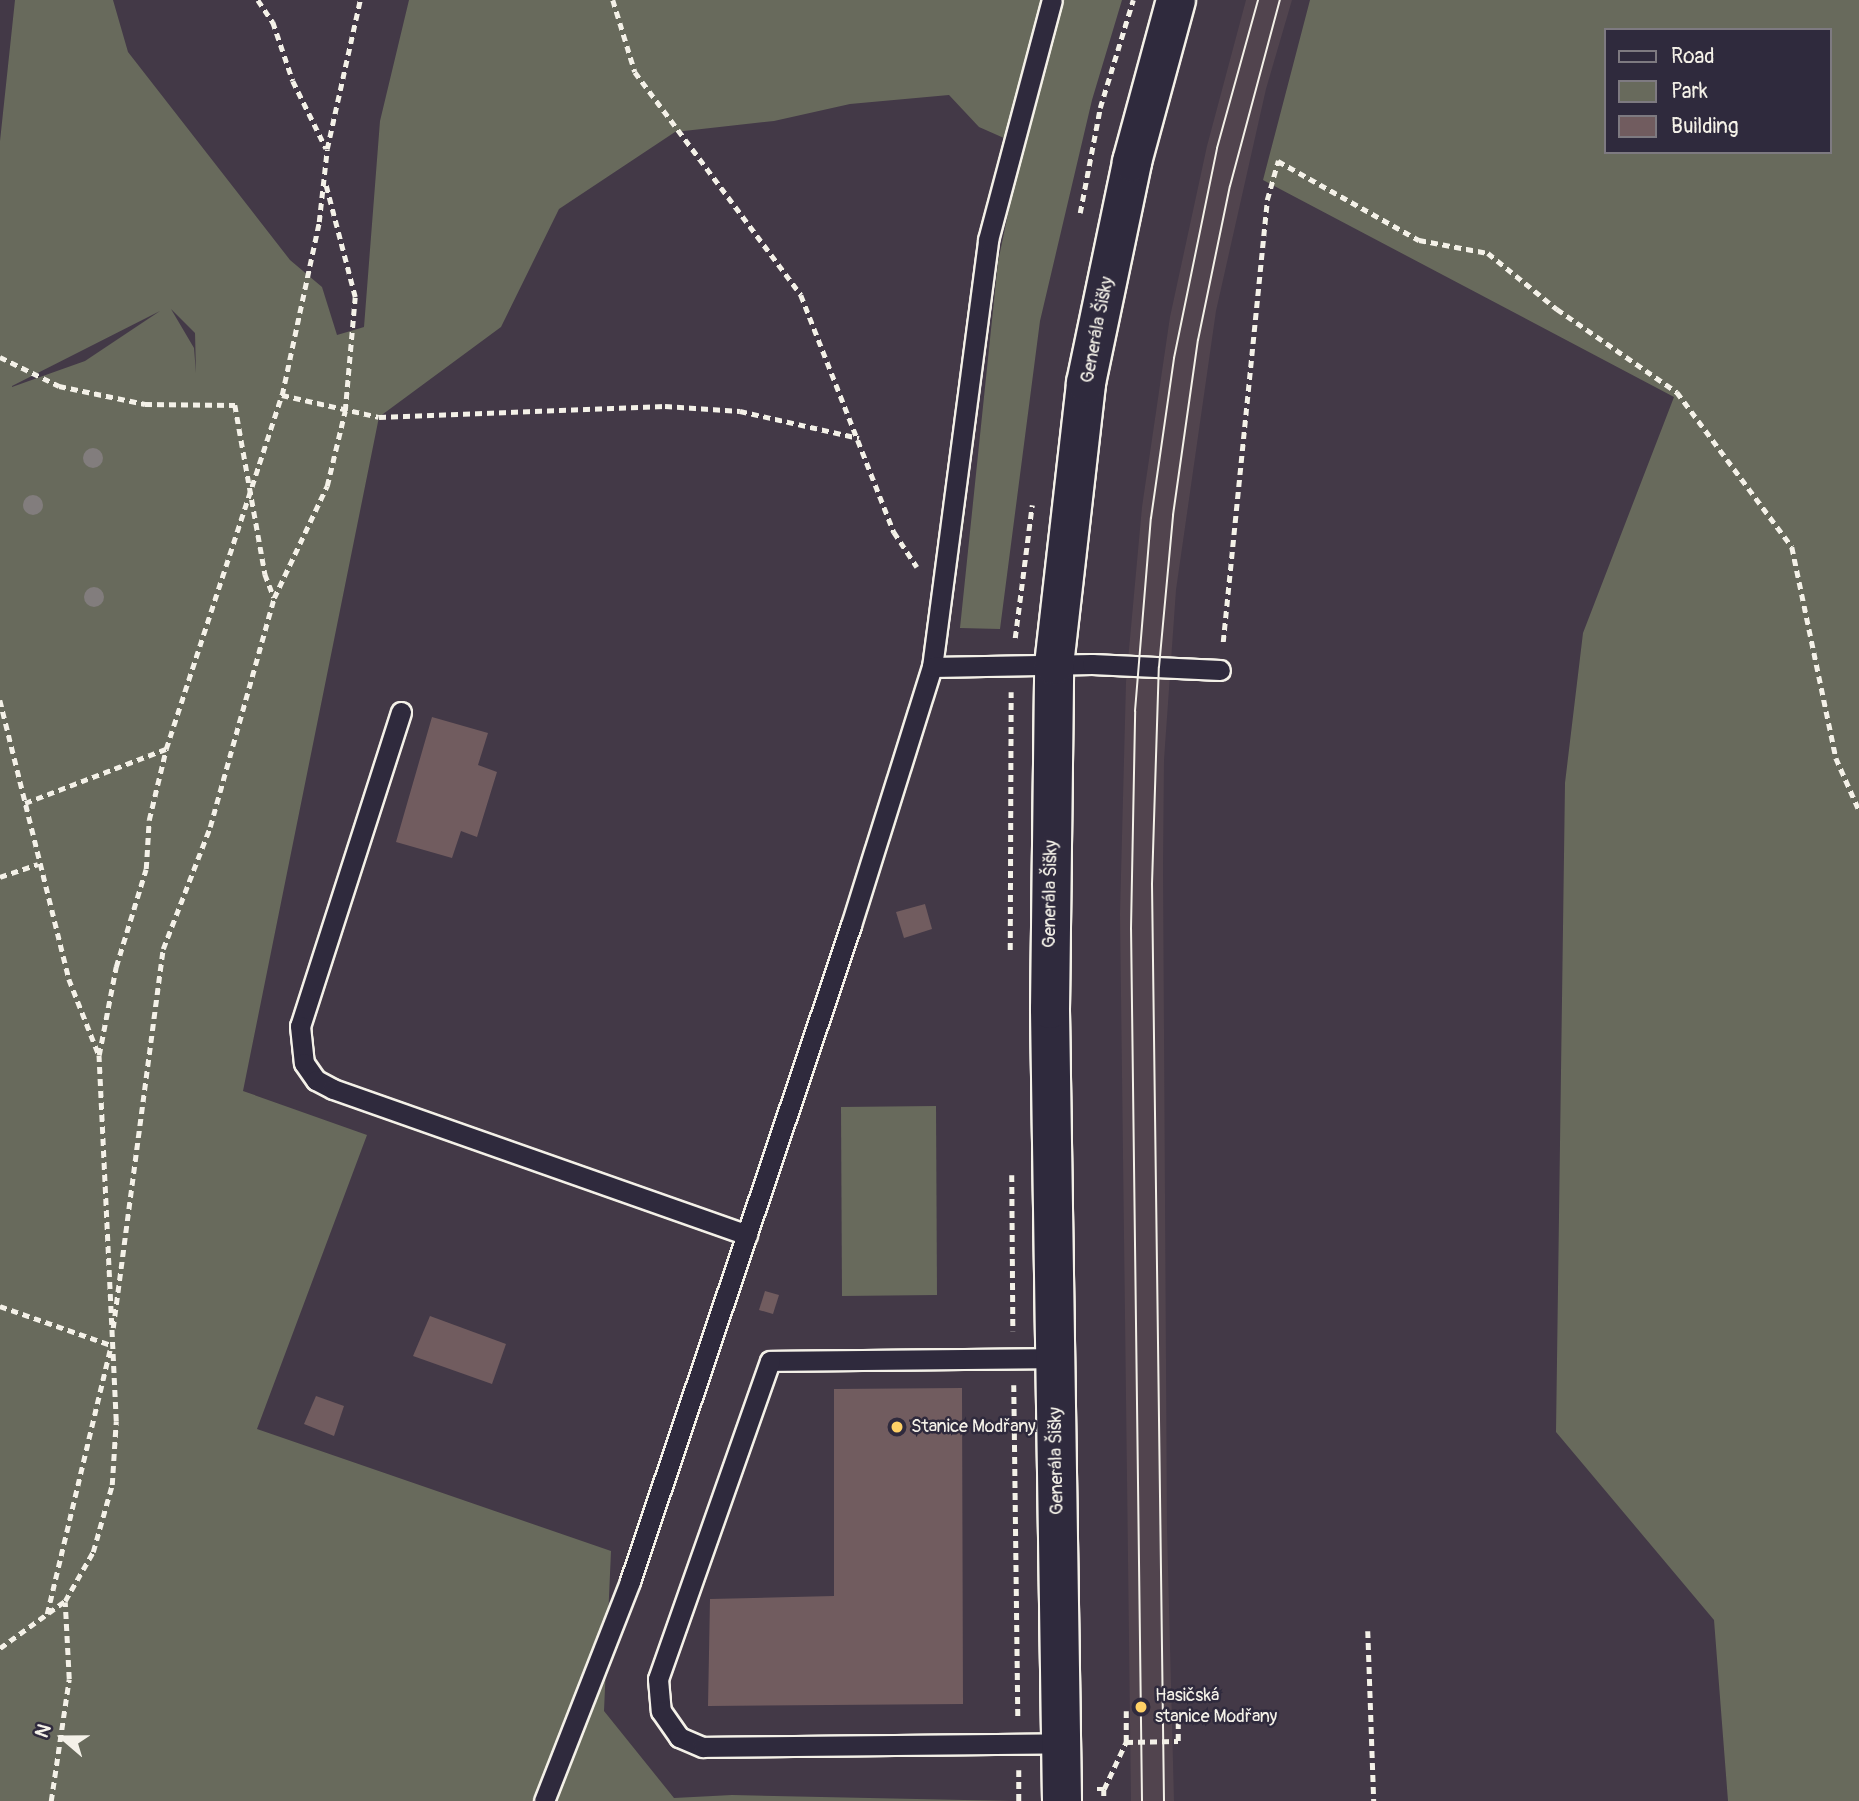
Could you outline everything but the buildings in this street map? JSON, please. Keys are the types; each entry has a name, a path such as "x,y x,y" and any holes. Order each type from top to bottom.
{"main road":[{"name":"Generála Šišky","path":"1062,1801 1050,1009 1054,666 1086,383 1132,162 1176,0"}],"lane":[{"path":"544,1801 630,1581 747,1235 932,667 988,240 1052,0"},
{"path":"932,667 1054,666 1220,670"},
{"path":"401,712 300,1026 299,1044 304,1063 316,1080 333,1089 747,1235"},
{"path":"1056,1358 770,1361 658,1679 661,1711 679,1737 703,1747 1061,1743"}],"path":[{"path":"258,0 273,22 293,81 327,149"},
{"path":"0,1648 65,1601 93,1552 112,1485 116,1421 99,1055 116,967 146,869 149,820 166,749 282,395 319,222 327,149 360,0"},
{"path":"613,0 635,72 801,295 894,532 939,600"},
{"path":"1220,670 1267,200 1278,161 1419,240 1488,253 1557,309 1677,392 1792,548 1836,758 1859,810"},
{"path":"46,1615 111,1345 163,948 211,827 274,598 327,486 345,411 355,297 324,177"},
{"path":"0,357 59,386 133,402 235,405 252,487 265,574 274,598"},
{"path":"282,395 345,411 430,417 665,406 740,411 859,438"},
{"path":"0,700 38,864 69,979 99,1055"},
{"path":"25,803 166,749"},
{"path":"0,877 38,864"},
{"path":"0,1306 111,1345"},
{"path":"51,1801 69,1679 65,1601"},
{"path":"1368,1631 1374,1801"},
{"path":"1126,1742 1178,1741 1178,1712"},
{"path":"1104,1789 1104,1801"}],"shaded area":[{"path":"1246,0 1292,0 1266,89 1216,311 1176,590 1164,760 1163,868 1167,1528 1174,1801 1131,1801 1120,914 1126,682 1142,507 1170,317 1207,146"}],"green space":[{"path":"15,0 113,0 128,52 290,260 322,287 337,335 364,327 380,121 409,0 1122,0 1092,100 1040,321 1000,629 960,628 998,262 1022,146 979,127 949,95 850,104 774,121 675,132 559,209 501,327 379,417 243,1091 367,1135 257,1429 611,1551 604,1711 674,1798 732,1795 1012,1801 0,1801 0,141","holes":["171,309 195,333 196,373 194,348","160,311 85,361 12,387 12,386"]},
{"path":"1310,0 1859,0 1859,1801 1728,1801 1714,1620 1556,1432 1565,783 1583,633 1674,397 1263,180"},
{"path":"936,1106 937,1295 842,1296 841,1107"}],"tram line":[{"path":"1142,1801 1131,929 1135,711 1151,518 1174,358 1217,148 1258,0"},
{"path":"1164,1801 1152,884 1159,667 1173,515 1198,340 1230,186 1280,0"}],"place":[{"name":"Stanice Modřany","path":"897,1427"},
{"name":"Hasičská stanice Modřany","path":"1141,1707"}]}
